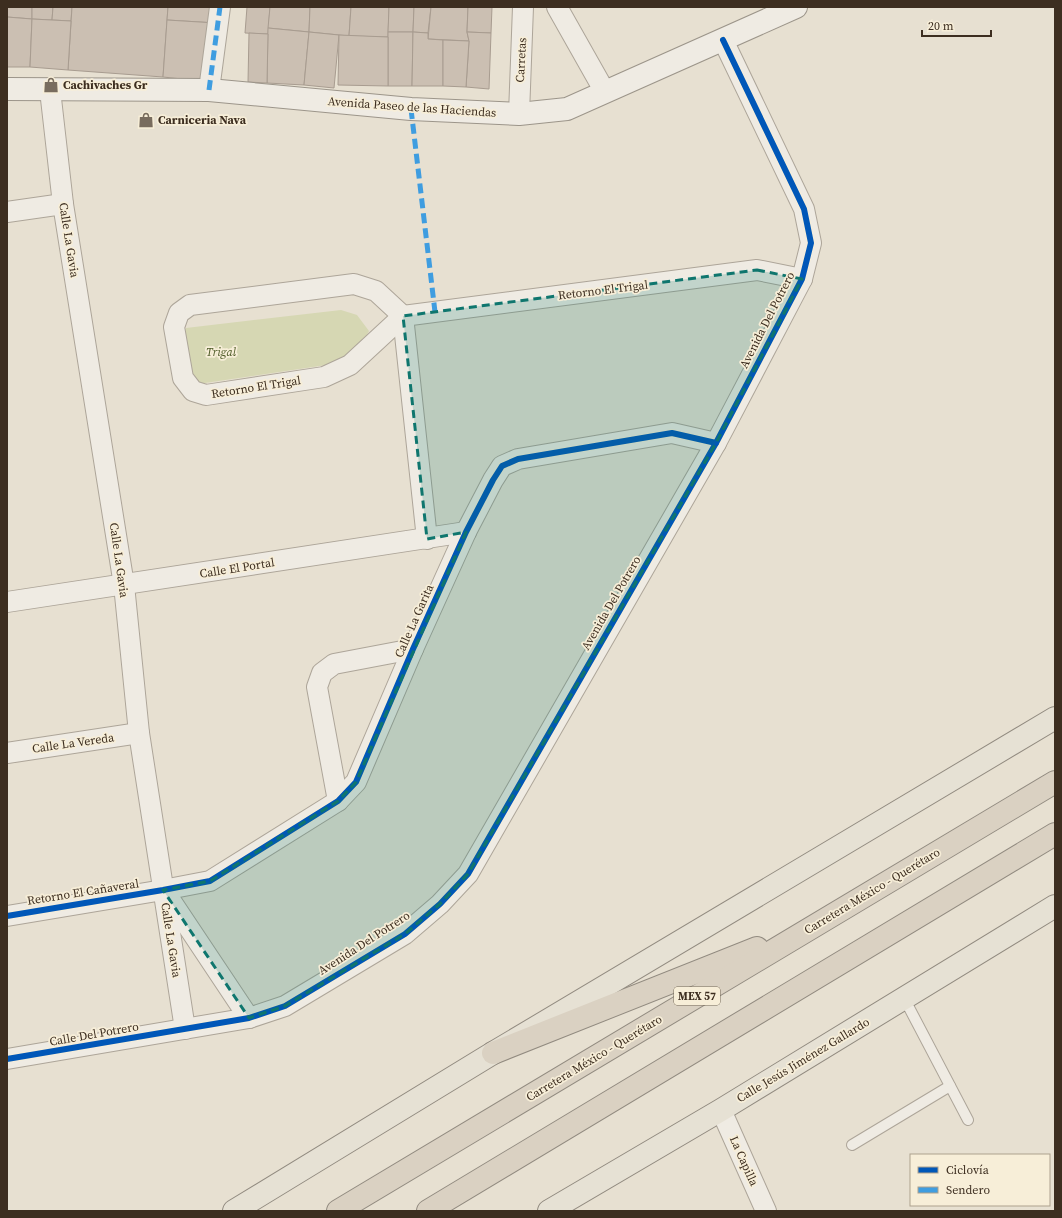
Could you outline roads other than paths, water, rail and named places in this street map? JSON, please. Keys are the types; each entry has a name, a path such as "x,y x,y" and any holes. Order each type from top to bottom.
{"highway":[{"name":"Carretera México - Querétaro","path":"338,1211 1055,782"},
{"path":"428,1211 1055,834"},
{"path":"493,1053 819,923"}],"main road":[{"path":"234,1211 493,1053 1055,718"},
{"name":"Calle Jesús Jiménez Gallardo","path":"549,1211 721,1110 1055,906"}],"street":[{"path":"209,90 220,7"},
{"name":"Carretas","path":"519,114 524,7"},
{"path":"557,7 605,92"},
{"name":"Avenida Paseo de las Haciendas","path":"7,89 209,90 411,109 519,114 567,109 796,7"},
{"name":"Avenida Del Potrero","path":"185,1029 249,1018 285,1006 405,934 440,904 468,874 716,443 802,279 811,243 804,209 723,40"},
{"name":"Calle La Gavia","path":"50,90 63,204 124,585 139,733 185,1029"},
{"path":"7,212 63,204"},
{"name":"Retorno El Trigal","path":"403,316 376,291 354,284 190,305 179,313 174,327 183,378 193,391 206,395 324,377 350,365 403,316 758,270 802,279"},
{"path":"403,316 427,538"},
{"name":"Calle La Garita","path":"163,890 210,880 338,800 356,782 413,649 466,532 502,466 518,459 672,433 716,443"},
{"name":"Calle El Portal","path":"7,602 466,532"},
{"path":"338,800 318,687 322,673 334,664 413,649"},
{"name":"Calle La Vereda","path":"7,753 139,733"},
{"path":"163,890 249,1018"},
{"name":"Retorno El Cañaveral","path":"7,916 163,890"},
{"name":"Calle Del Potrero","path":"7,1060 185,1029"},
{"name":"La Capilla","path":"721,1110 766,1211"}],"lane":[{"path":"904,998 968,1120"},
{"path":"852,1145 950,1086"}],"place":[{"name":"Cachivaches Gr","path":"51,85"},
{"name":"Carniceria Nava","path":"146,120"}],"park label":[{"name":"Trigal","path":"221,352"}]}
